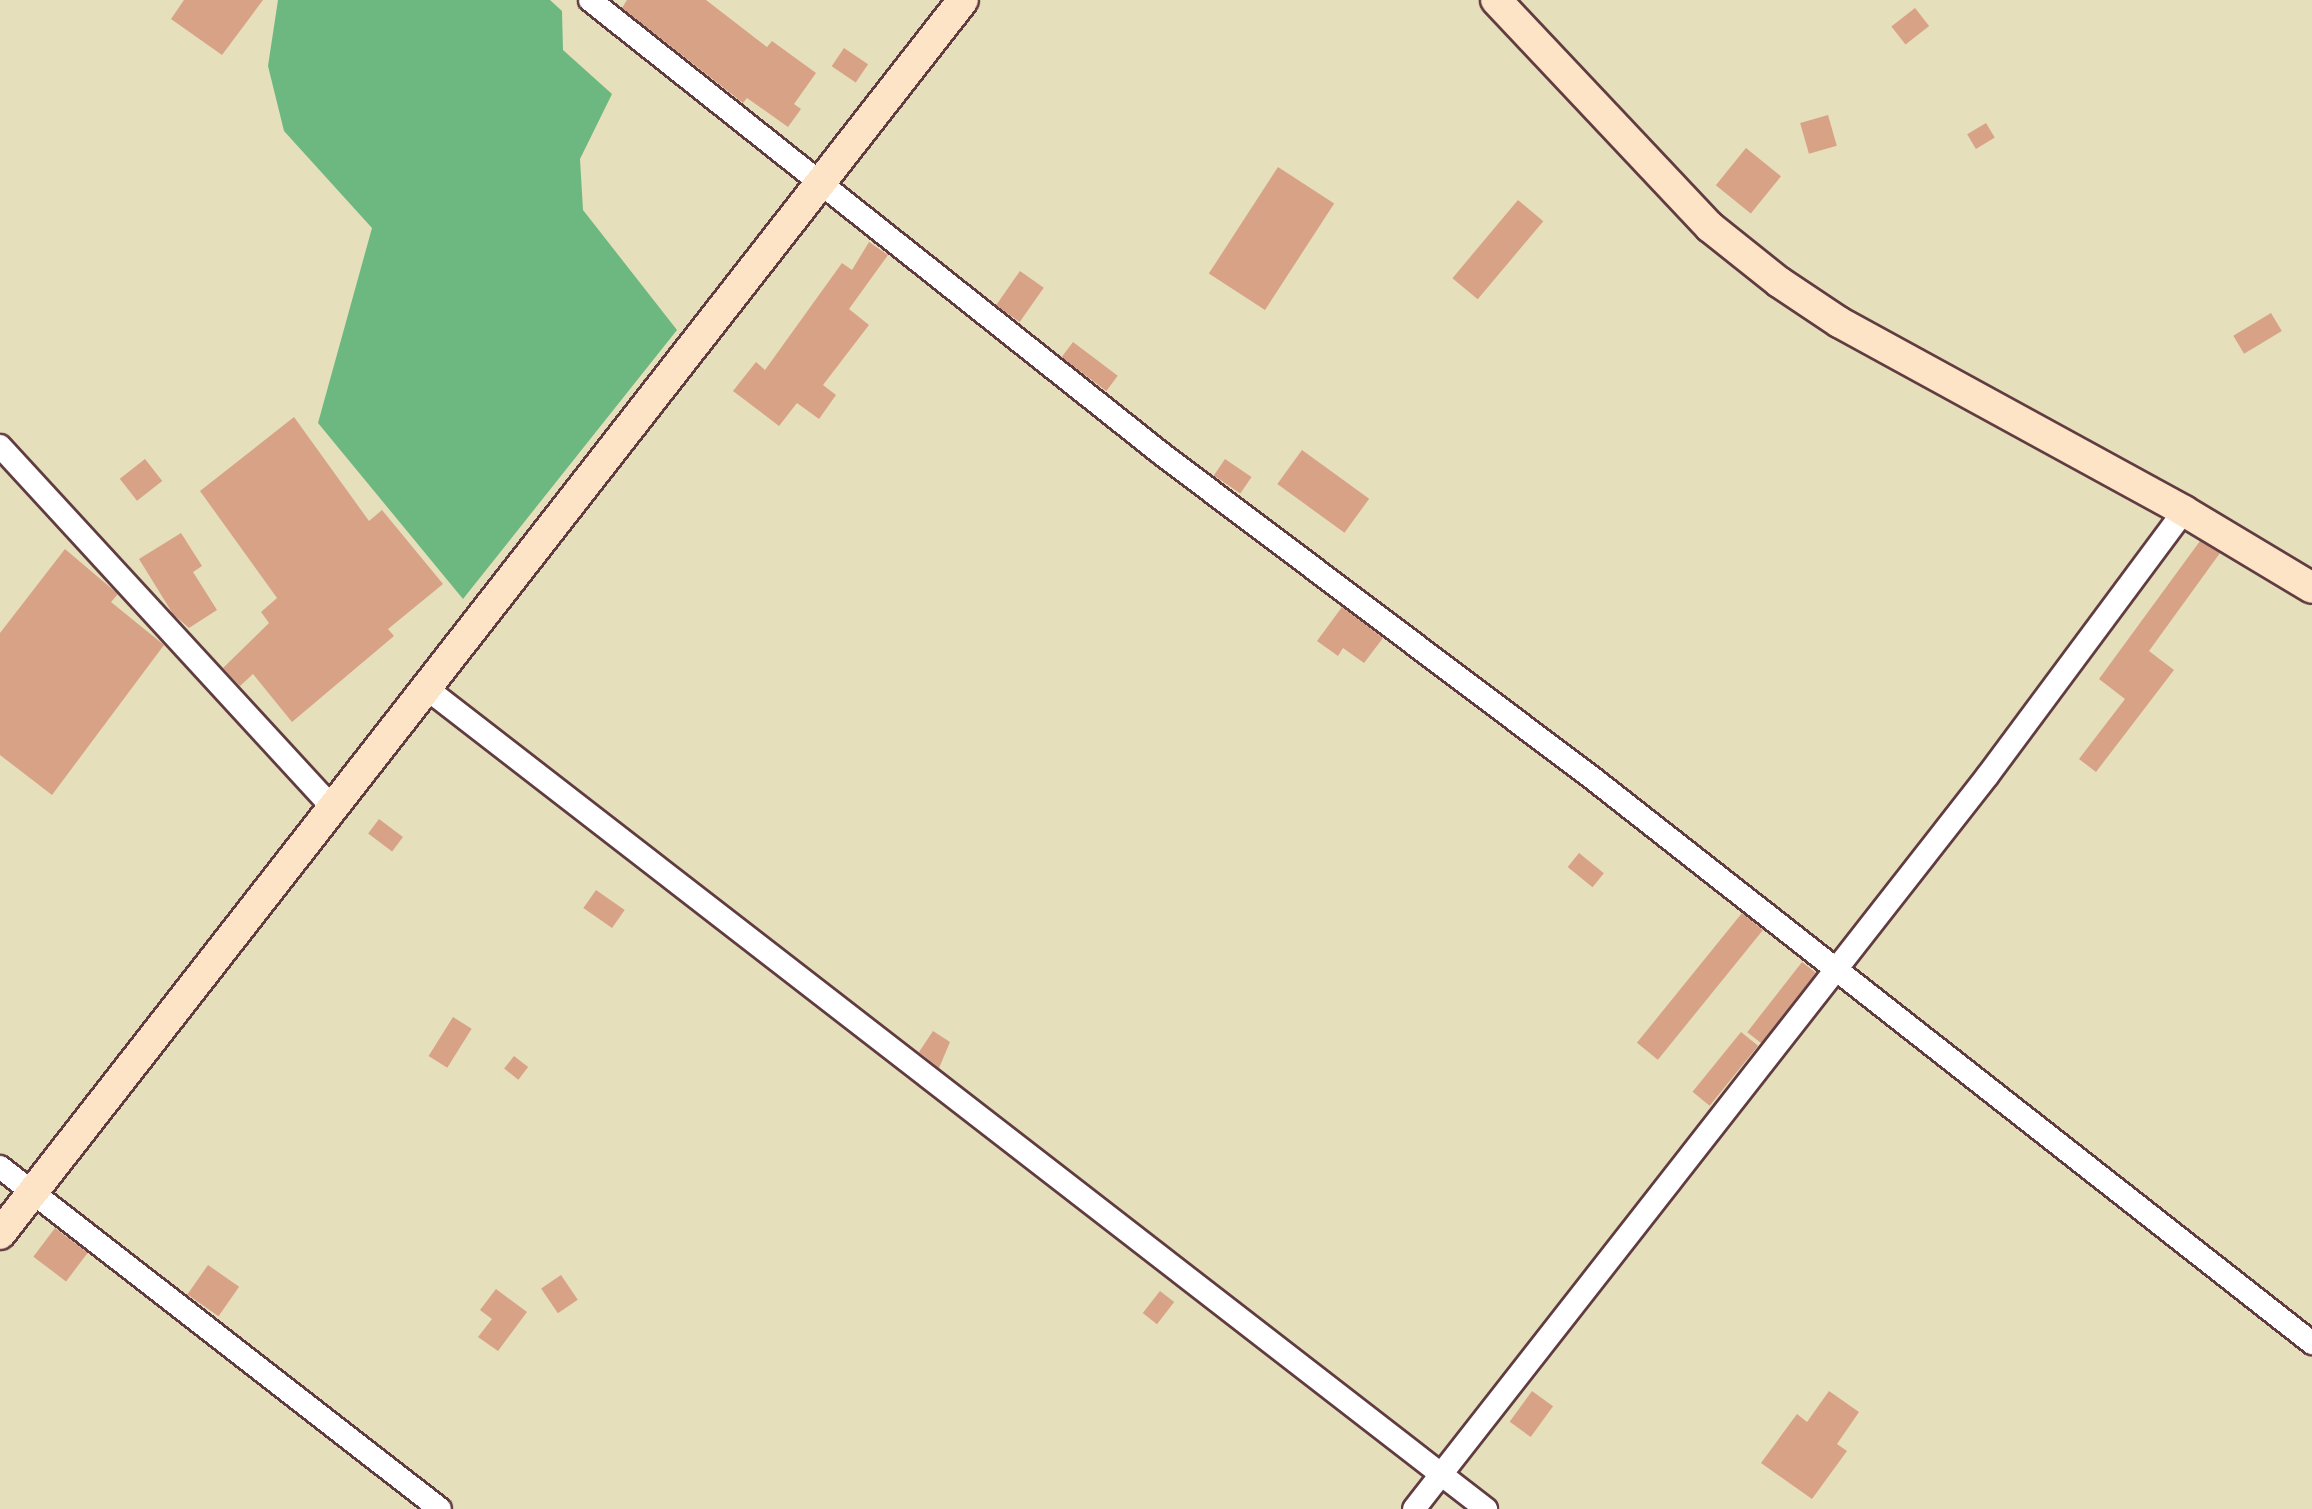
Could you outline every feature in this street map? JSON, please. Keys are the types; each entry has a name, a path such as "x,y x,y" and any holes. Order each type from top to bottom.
{"street":[{"path":"590,0 1163,455 1591,777 1832,971 2312,1343"},
{"path":"0,1234 963,0"},
{"path":"1496,0 1710,227 1779,282 1852,330 2184,511 2312,588"},
{"path":"0,446 332,807"},
{"path":"1414,1509 1988,775 2184,511"},
{"path":"426,688 1486,1509"},
{"path":"0,1167 440,1509"}],"green space":[{"path":"278,0 550,0 562,11 563,50 612,94 580,159 583,210 677,330 463,599 318,423 372,228 284,131 268,66"}],"building":[{"path":"184,0 263,0 222,55 171,19"},
{"path":"627,0 706,0 767,47 772,41 816,73 794,104 801,109 788,127 747,98 743,103 622,8"},
{"path":"1915,8 1929,26 1906,45 1891,26"},
{"path":"844,48 868,64 856,82 832,66"},
{"path":"1828,115 1837,146 1809,154 1800,123"},
{"path":"1986,123 1995,138 1976,149 1967,134"},
{"path":"1746,148 1781,176 1751,214 1716,185"},
{"path":"1278,167 1334,203 1265,310 1209,274"},
{"path":"1518,200 1543,221 1478,299 1452,278"},
{"path":"869,242 888,255 849,309 869,325 823,385 836,395 819,419 797,403 779,426 733,391 756,362 765,370 842,263 852,270"},
{"path":"1020,271 1044,288 1020,322 996,305"},
{"path":"2271,313 2282,331 2244,354 2233,336"},
{"path":"1073,342 1118,376 1106,391 1062,357"},
{"path":"294,417 369,521 382,510 443,584 388,629 394,636 292,722 253,674 240,686 223,668 269,623 261,612 277,598 200,491"},
{"path":"1302,450 1369,499 1344,533 1277,484"},
{"path":"145,459 162,481 137,501 120,479"},
{"path":"1225,459 1252,477 1240,493 1214,476"},
{"path":"181,533 202,566 193,572 217,610 189,628 173,614 139,559"},
{"path":"2200,541 2220,553 2149,651 2174,670 2096,772 2079,759 2125,699 2099,679"},
{"path":"65,549 118,594 111,602 164,645 52,795 0,755 0,633"},
{"path":"1342,607 1383,638 1364,663 1343,648 1338,656 1317,641"},
{"path":"379,819 403,837 392,851 368,833"},
{"path":"1579,853 1604,873 1593,887 1568,867"},
{"path":"596,890 625,910 612,928 583,908"},
{"path":"1742,913 1763,930 1658,1060 1637,1043"},
{"path":"1802,962 1816,973 1761,1043 1747,1032"},
{"path":"453,1017 472,1029 447,1068 429,1056"},
{"path":"933,1031 950,1042 939,1068 919,1052"},
{"path":"1741,1032 1758,1046 1710,1106 1693,1092"},
{"path":"514,1056 528,1067 518,1080 504,1069"},
{"path":"55,1228 88,1253 66,1281 33,1257"},
{"path":"208,1265 239,1287 218,1316 187,1294"},
{"path":"561,1275 578,1300 558,1313 541,1288"},
{"path":"496,1289 527,1312 498,1351 478,1337 492,1319 480,1310"},
{"path":"1160,1291 1174,1302 1157,1324 1143,1313"},
{"path":"1532,1391 1553,1406 1531,1437 1510,1422"},
{"path":"1829,1391 1859,1412 1837,1444 1847,1451 1812,1499 1761,1463 1797,1414 1807,1422"}]}
